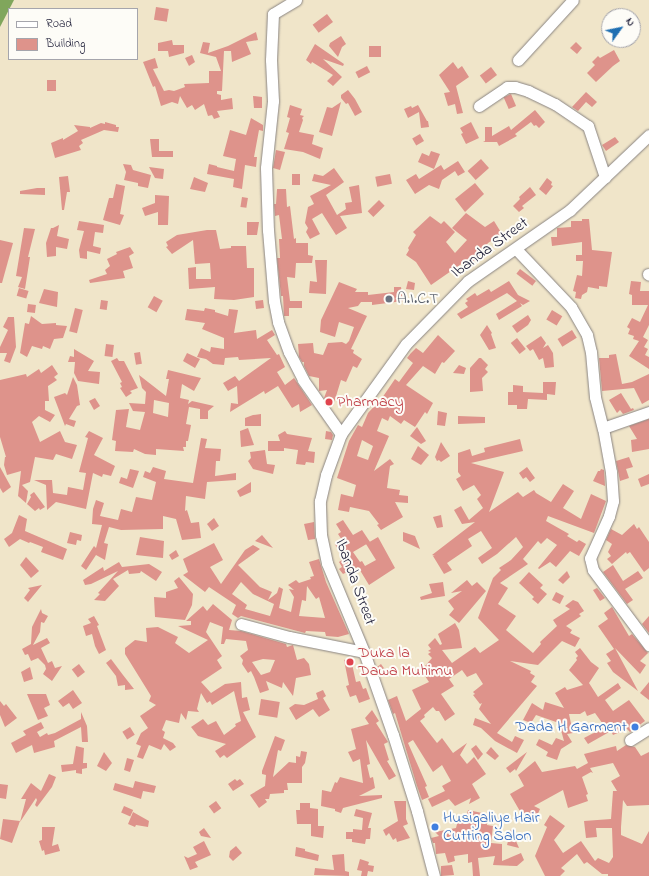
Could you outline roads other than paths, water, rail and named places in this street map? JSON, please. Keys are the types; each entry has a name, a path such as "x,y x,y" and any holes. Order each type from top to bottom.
{"street":[{"path":"296,0 273,14 271,60 273,101 266,168 266,188 274,301 278,322 289,352 303,380 341,434"},
{"path":"518,60 573,0"},
{"path":"479,106 506,87 515,86 554,104 588,126 605,177"},
{"name":"Ibanda Street","path":"434,876 406,776 364,652 327,563 321,535 320,501 326,475 341,434 406,344 468,281 570,210 649,135"},
{"path":"516,249 571,307 587,335 591,352 595,397 603,428 611,472 614,500 609,516 590,558 593,570 649,645"},
{"path":"603,428 649,412"},
{"path":"241,624 289,637 364,652"},
{"path":"630,740 649,728"}],"place":[{"name":"A.I.C.T","path":"389,299"},
{"name":"Pharmacy","path":"329,402"},
{"name":"Duka la Dawa Muhimu","path":"350,662"},
{"name":"Dada H Garment","path":"635,727"},
{"name":"Husigaliye Hair Cutting Salon","path":"435,827"}]}
